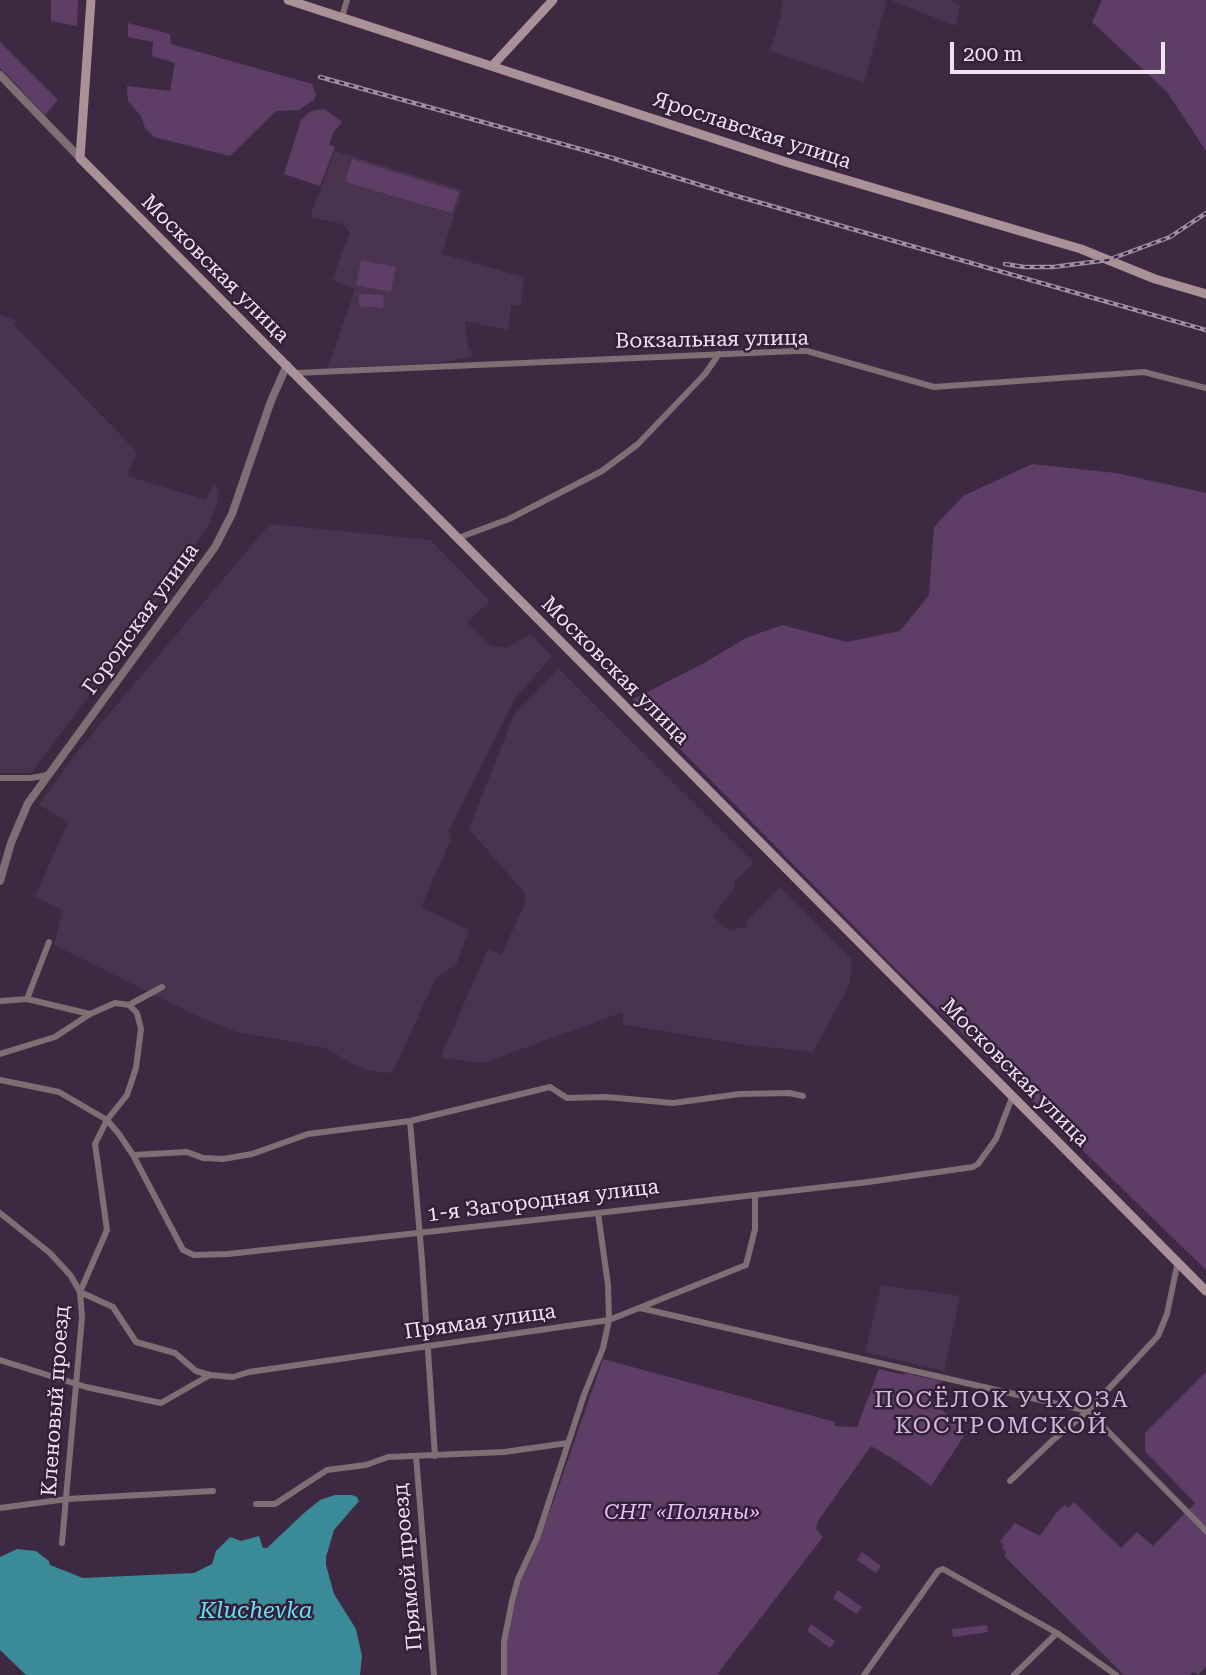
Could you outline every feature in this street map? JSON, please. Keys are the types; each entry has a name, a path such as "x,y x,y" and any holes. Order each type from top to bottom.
{"main road":[{"path":"80,158 91,0"},
{"name":"Ярославская улица","path":"288,0 789,163 1081,249 1155,279 1206,294"},
{"path":"493,65 553,0"},
{"name":"Московская улица","path":"80,158 1206,1291"}],"street":[{"path":"342,17 347,0"},
{"name":"Московская улица","path":"0,75 80,158"},
{"name":"Вокзальная улица","path":"295,373 807,351 934,387 1144,372 1206,388"},
{"path":"458,538 509,519 602,471 638,444 705,374 719,354"},
{"name":"Городская улица","path":"0,881 29,803 215,547 232,514 271,401 287,365"},
{"path":"0,778 48,775"},
{"path":"27,999 49,943"},
{"path":"0,1054 55,1037 90,1014 115,1003 129,1005 162,987"},
{"path":"0,1001 27,999 90,1014"},
{"path":"129,1005 137,1013 141,1029 136,1068 127,1096 107,1120 95,1144 107,1230 80,1292 113,1307 136,1342 175,1353 196,1371 210,1375"},
{"path":"0,1080 59,1092 107,1120"},
{"path":"133,1155 187,1152 203,1158 223,1159 252,1154 308,1134 410,1121 550,1087 566,1098 606,1097 673,1102 740,1094 789,1093 803,1096"},
{"name":"1-я Загородная улица","path":"107,1120 133,1155 183,1250 194,1255 228,1254 598,1213 973,1167 996,1139 1013,1095"},
{"path":"410,1121 435,1456"},
{"name":"Прямая улица","path":"210,1375 233,1377 248,1372 609,1320 746,1265 755,1229 754,1195"},
{"name":"Кленовый проезд","path":"0,1213 50,1253 71,1276 80,1292 82,1317 62,1543"},
{"path":"504,1675 504,1642 518,1579 537,1538 603,1348 609,1320 608,1285 598,1213"},
{"path":"1010,1481 1088,1411 1158,1336 1167,1314 1178,1261"},
{"path":"639,1308 1088,1411 1206,1531"},
{"path":"0,1360 75,1384 161,1403 210,1375"},
{"name":"Прямой проезд","path":"256,1504 275,1504 327,1470 366,1465 388,1457 504,1451 568,1443"},
{"name":"Прямой проезд","path":"415,1456 434,1675"},
{"path":"0,1508 67,1499 213,1491"},
{"path":"864,1675 938,1571 943,1569 1057,1633 1116,1675"},
{"path":"1014,1675 1057,1633"}],"shaded area":[{"path":"782,0 887,0 864,82 770,51 781,16"},
{"path":"891,0 949,0 960,5 956,26"},
{"path":"335,151 462,190 442,254 524,277 521,306 511,305 508,330 465,321 468,350 471,350 472,357 437,363 328,368 355,289 332,280 350,232 342,224 310,217"},
{"path":"0,315 16,320 14,325 137,452 127,476 206,500 213,484 219,490 209,524 126,646 31,773 0,773"},
{"path":"270,524 430,540 490,601 467,622 491,646 507,648 530,634 552,656 515,698 449,831 451,839 421,907 469,930 457,963 436,978 392,1073 370,1071 326,1048 237,1032 199,1017 54,945 63,910 35,897 68,822 39,805 81,747"},
{"path":"559,669 754,863 734,882 735,887 713,916 729,931 746,928 746,922 780,887 852,960 849,986 813,1052 747,1045 623,1024 623,1012 483,1063 441,1056 488,949 501,955 526,902 524,892 469,829 514,715"},
{"path":"881,1285 960,1296 944,1371 865,1352"}],"green space":[{"path":"51,0 78,0 77,26 51,21"},
{"path":"1102,0 1206,0 1206,151 1167,92 1092,22"},
{"path":"128,23 170,34 171,44 312,84 316,95 314,100 299,110 276,111 230,156 154,137 128,101 127,86 170,91 175,63 152,56 153,42 128,37"},
{"path":"0,42 58,100 45,115 0,68"},
{"path":"324,109 342,122 333,133 329,145 335,147 320,186 284,174 301,120 311,111"},
{"path":"352,159 459,192 452,213 345,182"},
{"path":"361,260 396,267 391,292 356,285"},
{"path":"359,294 384,295 383,308 359,306"},
{"path":"1032,464 1116,473 1206,493 1206,1270 898,971 632,700 746,638 782,625 847,642 900,631 929,595 934,527 963,496"},
{"name":"СНТ «Поляны»","path":"603,1359 835,1422 834,1426 857,1427 879,1369 904,1375 905,1373 941,1381 930,1398 966,1433 931,1486 871,1446 818,1521 816,1529 823,1537 718,1673 720,1675 507,1675 506,1642 509,1619 520,1580 553,1503"},
{"path":"1206,1372 1206,1667 1198,1675 1193,1672 1190,1675 1124,1675 1004,1556 1007,1552 1000,1541 1015,1523 1040,1536 1057,1512 1065,1505 1068,1508 1074,1502 1121,1548 1137,1532 1153,1546 1195,1503 1145,1451 1145,1433"},
{"path":"862,1552 881,1566 876,1573 857,1560"},
{"path":"838,1590 862,1607 856,1614 833,1598"},
{"path":"811,1624 835,1641 830,1648 807,1631"},
{"path":"987,1625 988,1632 953,1637 952,1629"}],"water":[{"name":"Kluchevka","path":"335,1495 352,1495 359,1501 334,1530 326,1565 334,1594 356,1629 362,1656 360,1675 26,1675 0,1650 0,1557 17,1549 36,1551 49,1561 50,1565 83,1578 194,1573 212,1564 216,1551 230,1537 241,1541 259,1536 263,1548 267,1548 320,1500"}],"railway":[{"path":"320,77 609,157 1206,330"},
{"path":"1005,264 1053,267 1108,260 1170,237 1206,213"}],"district":[{"name":"ПОСЁЛОК УЧХОЗА КОСТРОМСКОЙ","path":"1002,1413"}]}
